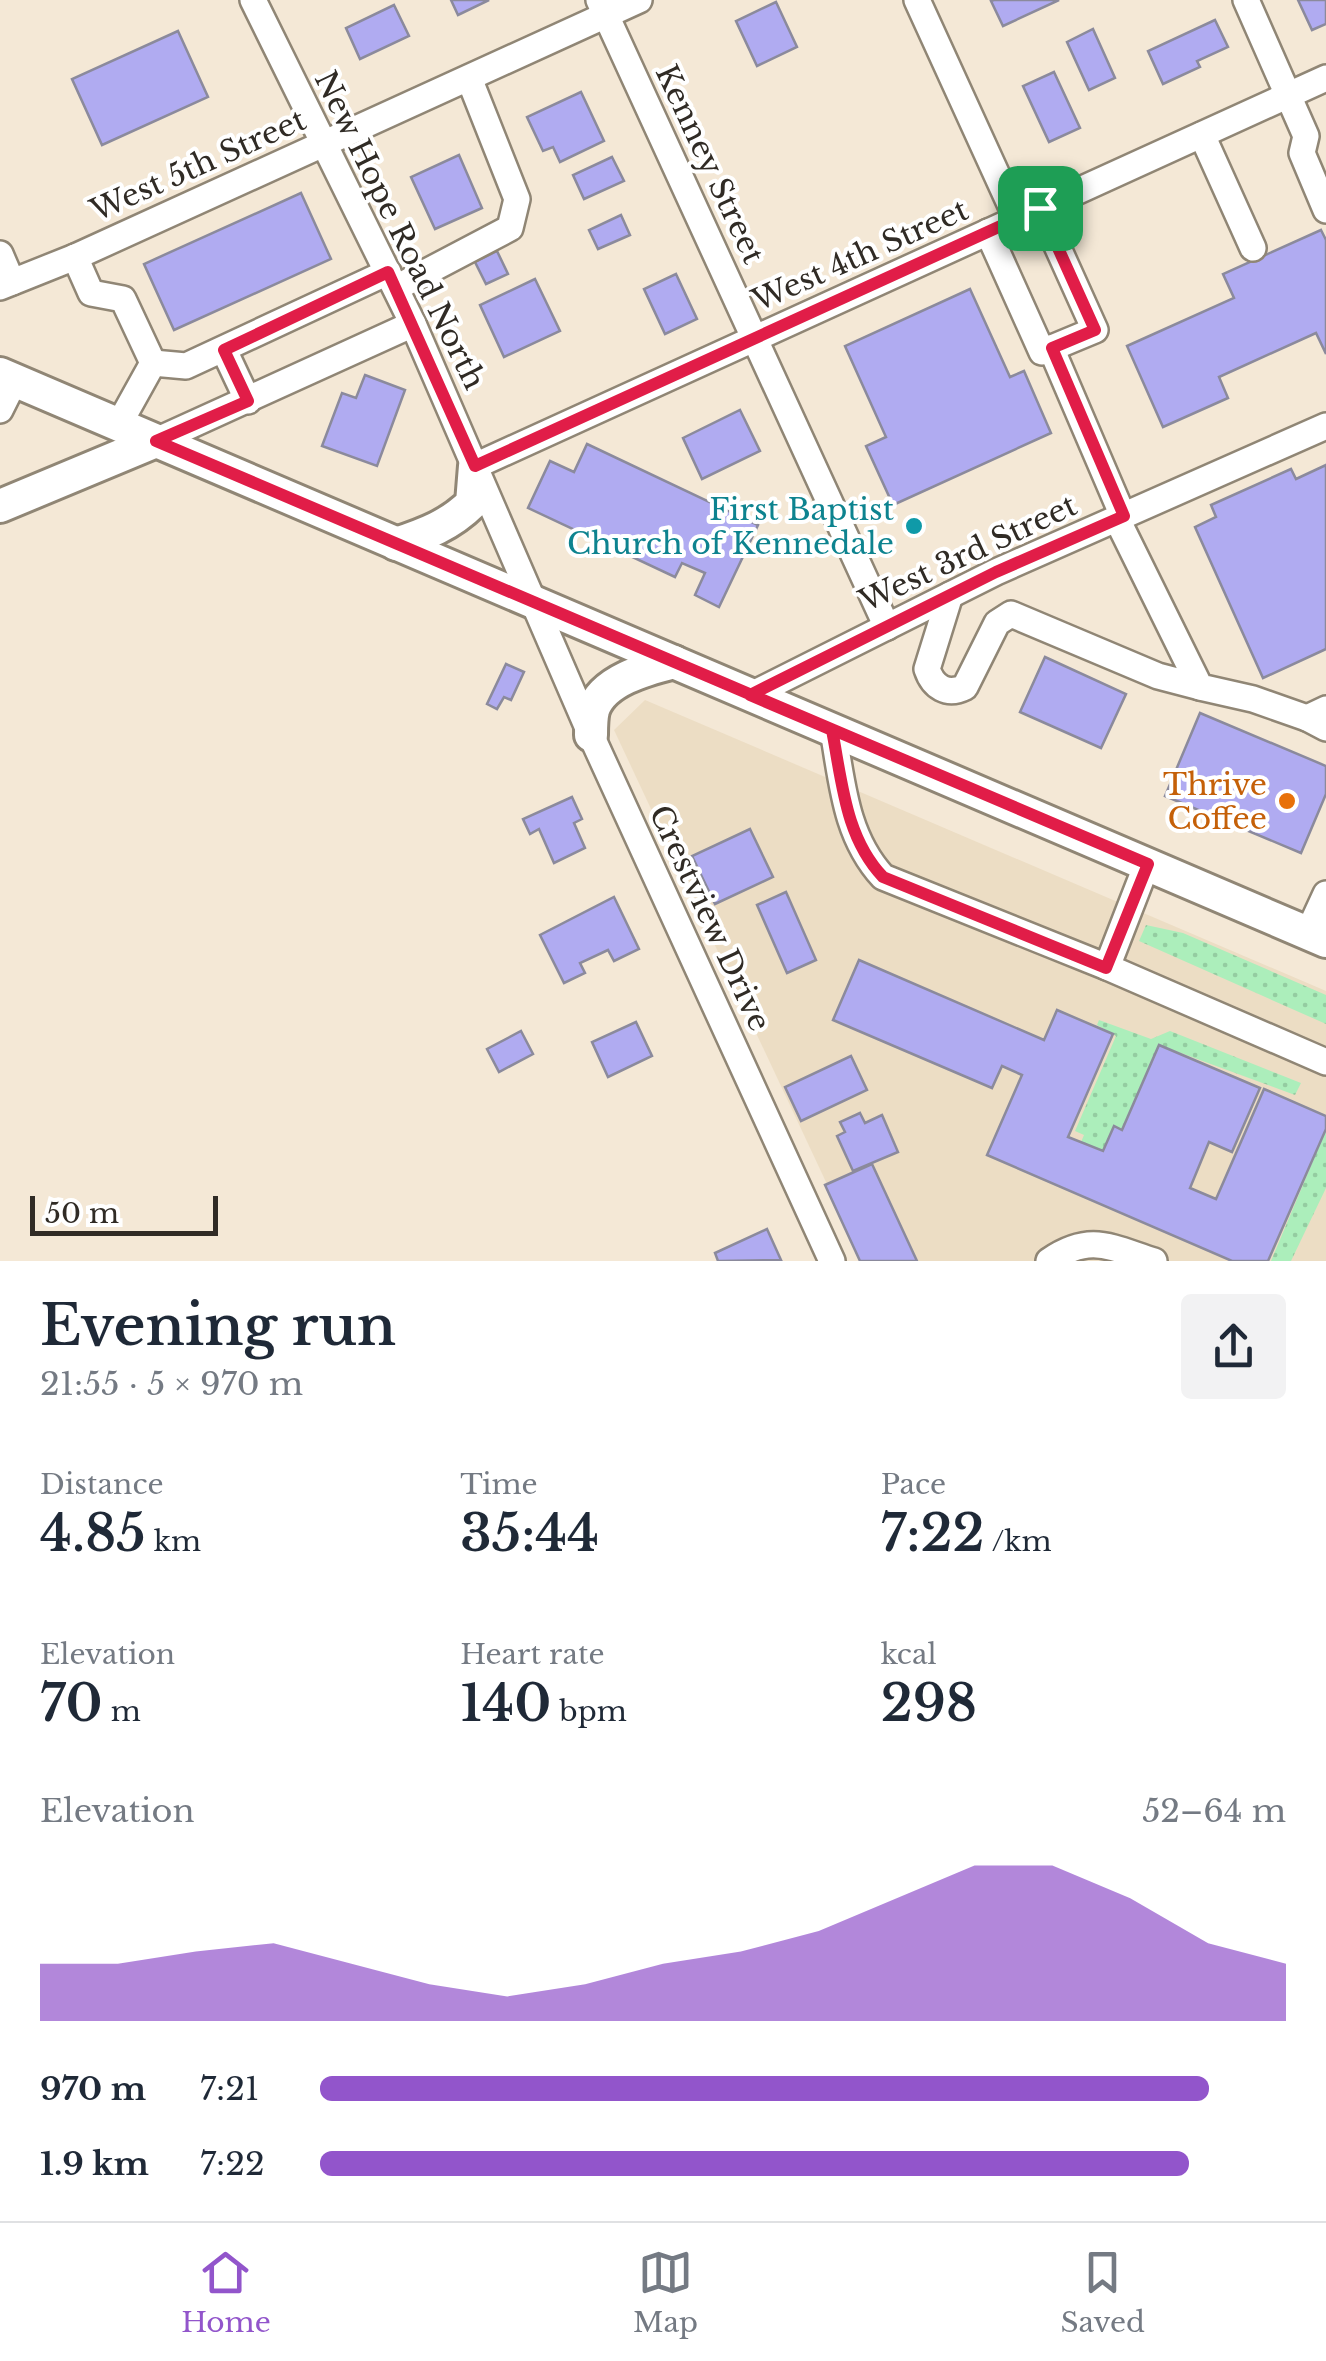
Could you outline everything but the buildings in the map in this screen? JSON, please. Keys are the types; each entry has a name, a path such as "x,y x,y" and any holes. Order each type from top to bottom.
{"main road":[{"path":"7,377 1317,937"},
{"path":"2,501 156,441"},
{"path":"396,544 458,518 472,503 475,466"},
{"path":"590,735 594,707 609,690 638,671 674,662"}],"street":[{"name":"New Hope Road North","path":"253,0 414,324 532,601"},
{"name":"West 5th Street","path":"6,284 75,257 469,78 602,8 639,0"},
{"path":"917,0 1028,214 1095,330 1042,352 988,232"},
{"path":"1246,0 1306,136 1302,152 1326,210"},
{"name":"Kenney Street","path":"602,8 887,627"},
{"path":"153,362 186,366 510,228 518,199 469,78"},
{"name":"West 4th Street","path":"475,466 1326,78"},
{"path":"1202,135 1252,248"},
{"path":"0,254 6,284"},
{"path":"75,257 91,293 123,299 153,362"},
{"path":"156,441 414,324"},
{"path":"1052,348 1120,518 1200,687"},
{"path":"224,350 248,401"},
{"path":"118,426 153,362"},
{"path":"0,410 7,377"},
{"name":"West 3rd Street","path":"750,695 950,596 1326,426"},
{"path":"950,596 927,669 930,680 942,690 956,692 965,687 997,623 1010,614 1158,676 1320,718"},
{"name":"Crestview Drive","path":"532,601 832,1261"},
{"path":"832,730 844,805 870,864 883,877 1326,1062"},
{"path":"1106,968 1148,864"},
{"path":"1317,937 1326,894"},
{"path":"1049,1261 1066,1250 1093,1242 1154,1261"}],"shaded area":[{"path":"645,700 1326,991 1326,1261 863,1261 614,730"}],"green space":[{"path":"1146,925 1183,933 1326,995 1326,1024 1139,941"},
{"path":"1099,1020 1151,1039 1170,1031 1301,1083 1295,1095 1159,1045 1122,1130 1114,1127 1103,1151 1081,1142 1084,1135 1075,1131 1116,1036 1097,1025"},
{"path":"1326,1130 1326,1188 1291,1261 1271,1261"}],"place":[{"name":"First Baptist Church of Kennedale","path":"914,526"},
{"name":"Thrive Coffee","path":"1287,801"}],"route":[{"path":"1040,208 475,466 388,272 224,350 248,401 156,441 750,695 1148,864 1106,968 883,877 870,864 844,805 832,730 750,695 996,572 1124,516 1052,348 1095,330 1040,208"}]}
